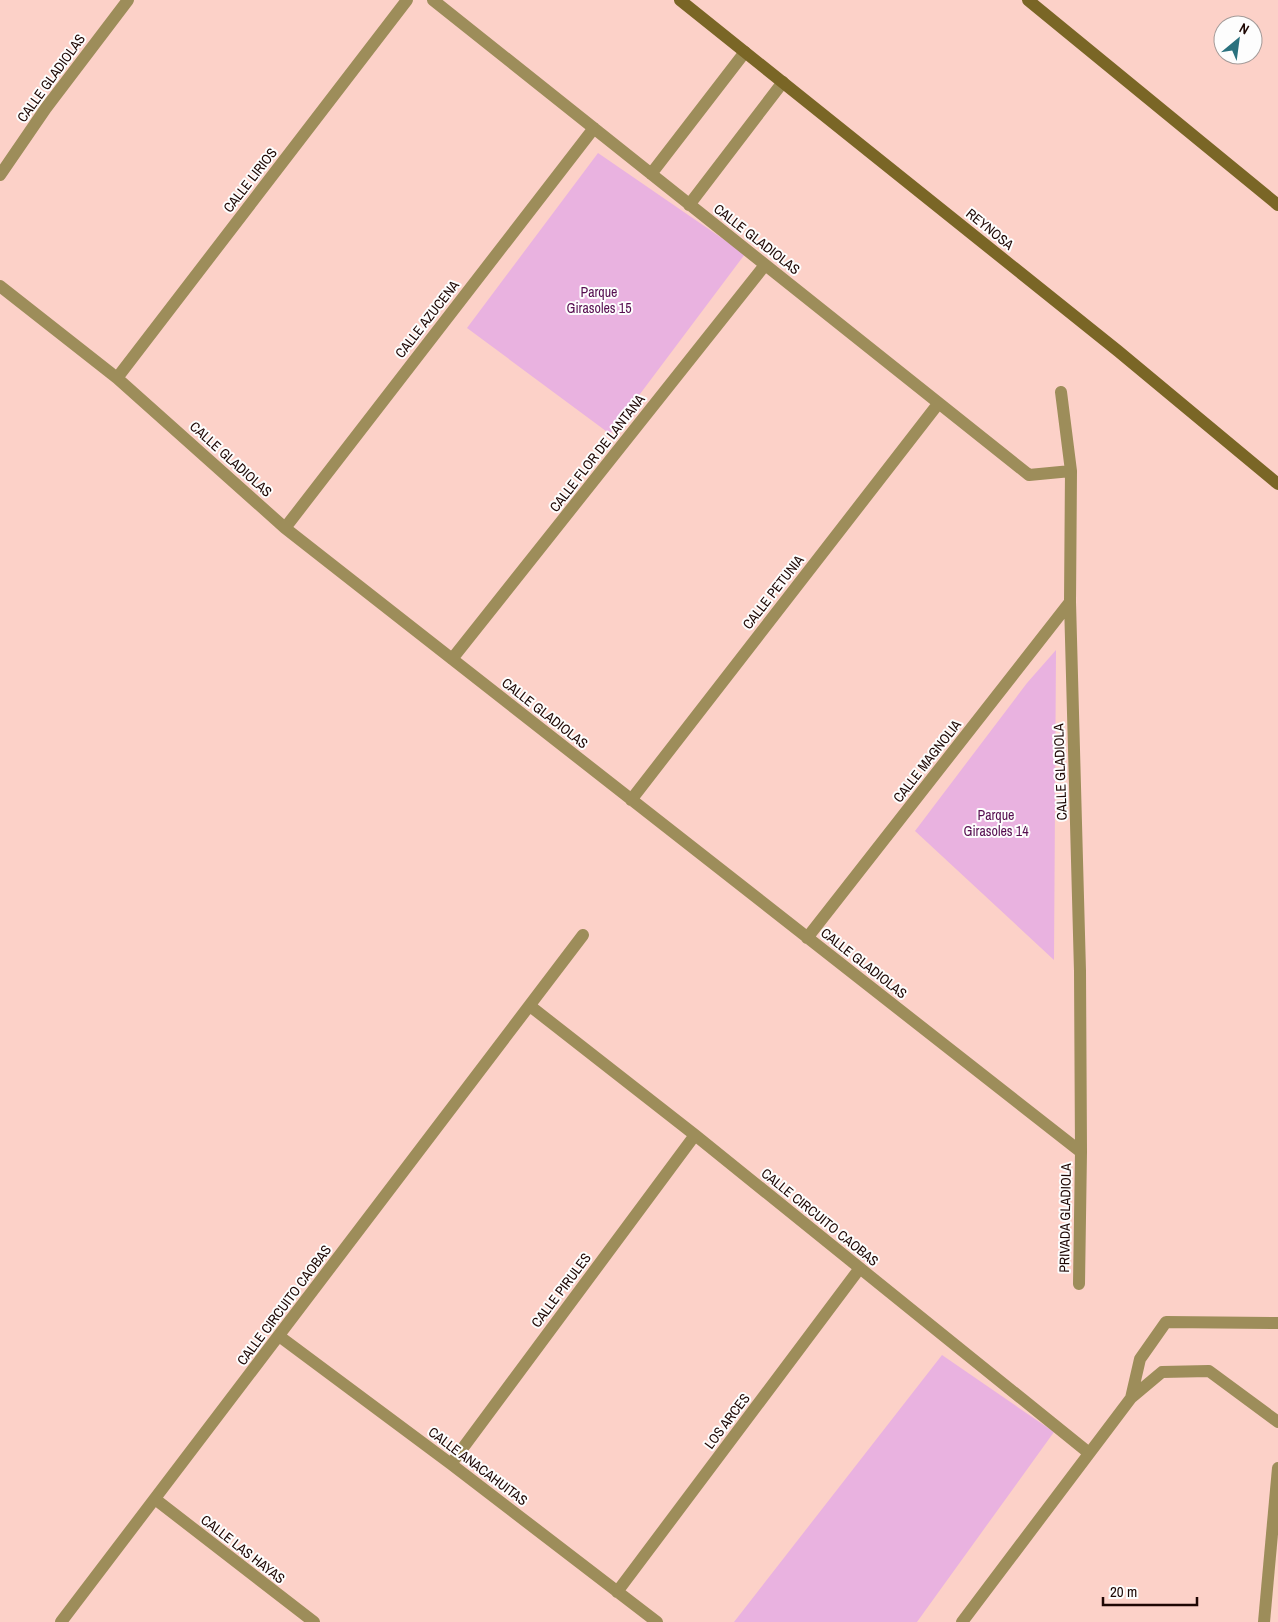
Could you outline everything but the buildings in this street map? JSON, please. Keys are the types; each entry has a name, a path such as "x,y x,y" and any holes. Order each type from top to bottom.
{"main road":[{"name":"REYNOSA","path":"680,0 1118,351 1278,484"},
{"path":"1028,0 1278,205"}],"street":[{"name":"CALLE GLADIOLAS","path":"0,175 46,108 128,0"},
{"name":"CALLE LIRIOS","path":"117,378 407,0"},
{"name":"CALLE GLADIOLAS","path":"433,0 1029,475 1071,471"},
{"path":"651,174 745,52"},
{"path":"689,205 783,82"},
{"name":"CALLE AZUCENA","path":"285,528 594,128"},
{"name":"CALLE FLOR DE LANTANA","path":"452,659 765,265"},
{"name":"CALLE GLADIOLAS","path":"0,286 117,378 285,528 1081,1152"},
{"name":"CALLE GLADIOLA","path":"1061,392 1071,471 1070,602 1080,971 1081,1152"},
{"name":"CALLE PETUNIA","path":"631,800 938,404"},
{"name":"CALLE MAGNOLIA","path":"807,938 1070,602"},
{"name":"CALLE CIRCUITO CAOBAS","path":"61,1622 583,935"},
{"name":"CALLE CIRCUITO CAOBAS","path":"530,1006 695,1135 1089,1453"},
{"name":"CALLE PIRULES","path":"451,1464 695,1135"},
{"name":"PRIVADA GLADIOLA","path":"1079,1284 1081,1152"},
{"name":"LOS ARCES","path":"617,1592 860,1268"},
{"path":"1131,1398 1140,1358 1166,1322 1278,1323"},
{"name":"CALLE ANACAHUITAS","path":"279,1336 451,1464 657,1622"},
{"path":"962,1622 1131,1398 1162,1372 1209,1371 1278,1422"},
{"path":"1264,1622 1278,1468"},
{"name":"CALLE LAS HAYAS","path":"155,1499 314,1622"}],"green space":[{"name":"Parque Girasoles 15","path":"598,153 745,254 610,434 467,328"},
{"name":"Parque Girasoles 14","path":"1056,650 1054,960 915,831 1027,683"},
{"path":"942,1355 1054,1432 917,1622 734,1622"}]}
